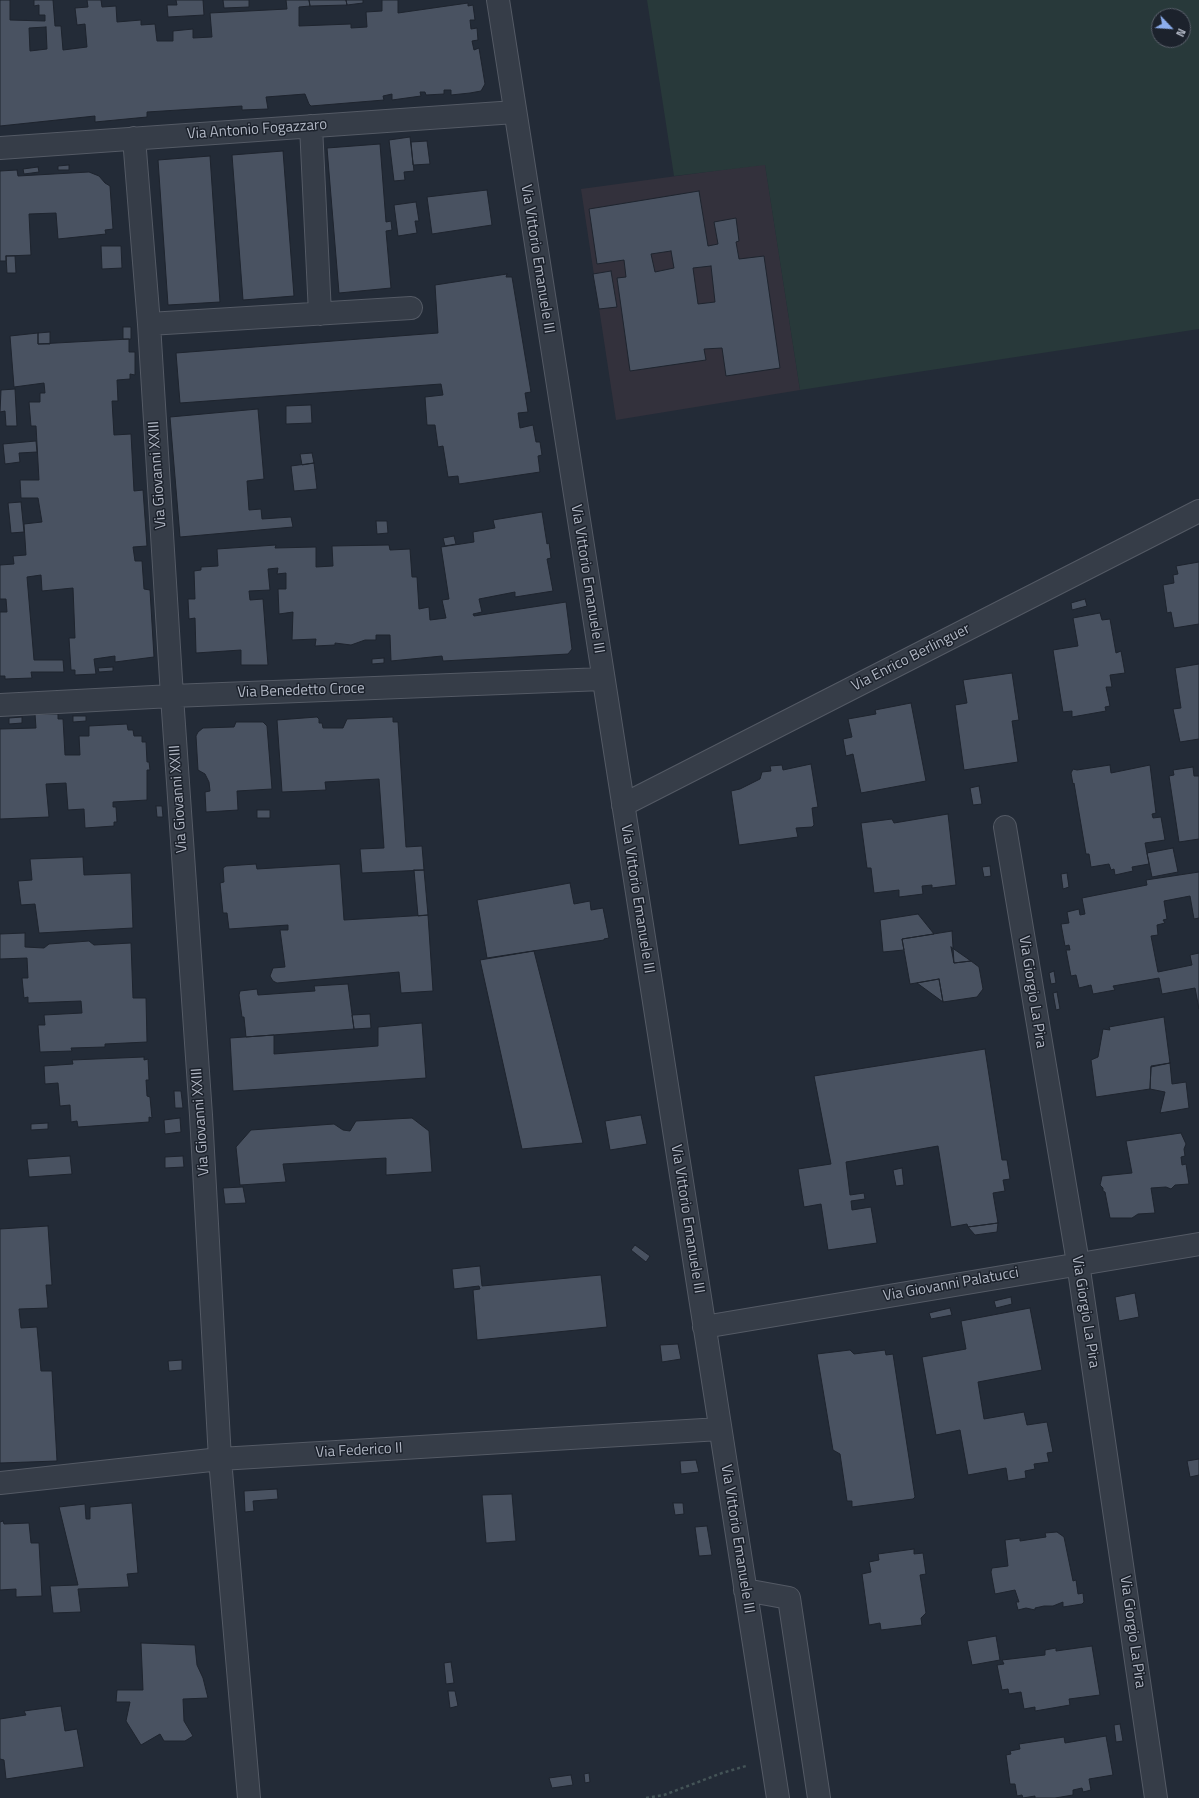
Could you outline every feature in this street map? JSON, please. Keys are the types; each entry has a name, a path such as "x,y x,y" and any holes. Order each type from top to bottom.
{"street":[{"name":"Via Vittorio Emanuele III","path":"498,0 778,1798"},
{"name":"Via Antonio Fogazzaro","path":"0,148 515,112"},
{"path":"311,126 320,314"},
{"name":"Via Giovanni XXIII","path":"134,138 149,324 172,696 200,1107 220,1459 249,1798"},
{"path":"149,324 410,308"},
{"name":"Via Enrico Berlinguer","path":"623,805 1199,511"},
{"name":"Via Benedetto Croce","path":"0,705 172,696 603,679"},
{"name":"Via Giorgio La Pira","path":"1005,827 1078,1263 1156,1798"},
{"name":"Via Giovanni Palatucci","path":"704,1327 1078,1263 1199,1244"},
{"name":"Via Federico II","path":"0,1483 220,1459 720,1429"},
{"path":"745,1590 789,1598 819,1798"}],"path":[{"path":"646,1798 664,1795 722,1773 772,1759"}],"shaded area":[{"path":"647,0 1199,0 1199,329 800,390 765,165 674,176"},
{"path":"765,164 800,390 616,420 581,189"}],"building":[{"path":"0,0 10,0 10,20 45,21 45,15 39,15 39,5 34,6 34,0 53,0 55,26 61,26 63,50 87,47 85,24 77,25 75,8 88,7 87,0 101,0 102,7 116,6 117,22 141,20 141,25 155,24 157,41 173,41 173,31 193,29 193,38 212,37 210,13 287,9 286,0 309,0 310,6 299,7 299,26 351,24 351,28 367,27 366,12 382,11 382,0 398,0 398,13 468,3 468,6 473,5 475,20 470,20 471,29 477,28 478,40 472,41 474,50 479,48 485,84 481,91 451,95 451,90 444,90 444,94 426,95 425,92 420,92 421,96 392,100 392,94 383,96 384,100 311,106 305,94 266,97 268,109 242,110 242,106 147,112 147,117 95,122 95,116 0,126","holes":["46,27 47,49 30,51 29,28"]},
{"path":"176,0 203,0 204,15 168,17 167,5 177,5"},
{"path":"223,0 249,0 249,7 224,8"},
{"path":"309,0 346,0 347,5 310,6"},
{"path":"346,0 363,0 363,3 347,5"},
{"path":"410,137 414,171 404,172 405,180 394,181 389,140"},
{"path":"427,141 430,164 413,165 411,142"},
{"path":"380,144 386,222 391,221 392,230 386,231 391,288 339,293 327,148"},
{"path":"283,151 294,296 243,300 232,155"},
{"path":"210,156 220,302 168,305 158,160"},
{"path":"69,165 69,170 58,170 58,166"},
{"path":"38,167 39,172 24,174 23,169"},
{"path":"17,170 18,176 89,172 99,176 110,186 113,229 105,230 106,234 58,239 56,213 29,214 31,255 6,256 6,261 0,261 0,171"},
{"path":"487,190 492,225 432,234 427,197"},
{"path":"699,191 708,246 718,244 714,222 736,218 739,241 736,242 739,259 764,256 780,368 726,376 722,348 704,349 706,360 630,371 617,278 626,277 624,260 597,264 589,209","holes":["671,251 674,268 655,272 651,254","711,266 715,302 698,304 693,268"]},
{"path":"416,202 419,221 415,221 417,233 398,236 394,205"},
{"path":"101,246 121,246 122,268 102,269"},
{"path":"6,256 15,256 16,273 7,273"},
{"path":"611,271 617,307 599,309 593,274"},
{"path":"507,274 506,277 512,277 531,392 525,393 528,412 518,413 520,428 533,425 536,442 540,442 542,455 538,456 540,472 459,484 458,476 448,477 443,446 438,447 435,425 427,425 425,397 443,395 441,384 180,403 176,353 438,333 435,285"},
{"path":"123,327 131,327 131,339 123,339"},
{"path":"50,332 50,344 38,344 38,333"},
{"path":"38,333 38,344 129,339 129,352 135,352 135,375 130,374 130,379 117,380 118,401 112,401 114,435 131,434 134,491 143,490 147,546 133,547 135,561 142,561 144,589 150,590 154,657 115,662 115,656 94,659 96,674 75,675 75,670 71,670 69,638 75,638 73,588 42,591 41,575 27,577 34,660 63,660 64,672 31,672 32,678 5,679 5,676 0,676 0,612 7,612 6,599 0,599 0,565 14,564 13,556 26,555 24,524 42,522 38,498 21,498 20,480 39,480 36,426 31,426 29,402 40,402 40,393 45,393 44,383 14,387 10,336"},
{"path":"15,389 17,426 6,426 5,411 0,412 1,390"},
{"path":"311,405 312,423 286,424 286,406"},
{"path":"258,409 264,479 247,481 249,510 261,509 262,519 291,517 293,527 180,537 170,417"},
{"path":"36,441 37,452 19,453 20,462 5,464 3,444"},
{"path":"312,453 314,463 302,465 300,454"},
{"path":"314,463 317,489 294,491 291,466"},
{"path":"21,502 24,532 11,533 8,503"},
{"path":"542,512 547,544 549,543 551,558 547,559 553,591 515,597 515,592 479,599 482,612 473,614 474,616 566,602 572,649 568,654 443,661 442,656 391,661 390,635 376,635 376,640 365,640 351,645 335,643 335,645 315,646 316,639 292,640 293,612 279,614 278,589 286,589 286,573 277,574 278,568 268,569 270,590 249,591 250,600 263,599 268,665 241,665 241,650 196,653 195,618 189,619 188,599 195,599 194,571 201,570 201,567 218,566 217,549 276,545 275,548 316,547 316,567 333,566 332,546 389,545 390,550 410,549 412,577 417,577 419,609 429,607 430,620 446,618 442,600 449,599 441,547 474,542 473,532 495,528 493,520"},
{"path":"376,521 387,521 388,533 377,534"},
{"path":"454,536 456,544 445,546 443,538"},
{"path":"1199,562 1199,624 1174,628 1171,612 1167,613 1163,585 1174,583 1173,575 1178,574 1176,566"},
{"path":"1085,599 1087,606 1072,610 1071,603"},
{"path":"1100,613 1102,620 1110,619 1116,653 1121,651 1125,673 1110,675 1112,687 1106,687 1110,706 1105,707 1106,711 1072,717 1072,711 1063,712 1053,650 1078,646 1073,618"},
{"path":"384,658 384,663 372,664 372,659"},
{"path":"1199,664 1199,739 1180,742 1173,709 1181,708 1175,668"},
{"path":"113,667 113,671 99,672 98,668"},
{"path":"1012,673 1019,720 1012,721 1018,762 964,770 955,705 967,703 963,680"},
{"path":"911,703 926,781 861,793 853,754 846,756 843,739 852,737 848,719 876,714 875,710"},
{"path":"35,714 58,714 58,719 63,719 65,755 80,755 79,736 89,736 89,726 127,724 128,730 133,730 134,736 142,736 142,742 146,742 147,762 149,762 150,770 147,770 147,800 113,802 113,807 116,807 117,822 114,822 114,826 85,828 84,809 68,810 66,783 46,784 49,817 0,819 0,729 36,728"},
{"path":"73,716 86,716 86,721 73,722"},
{"path":"22,717 22,723 9,724 9,718"},
{"path":"317,717 319,719 319,723 322,723 323,728 343,728 347,719 393,717 393,722 398,722 406,847 422,846 424,870 362,873 360,849 384,848 379,779 325,782 326,790 282,792 277,720"},
{"path":"236,722 263,722 267,726 272,789 237,791 238,810 206,812 205,792 210,791 209,782 205,774 198,770 196,736 203,728 234,727"},
{"path":"811,764 818,807 812,808 814,825 812,827 796,828 798,837 739,845 731,791 740,789 760,779 762,772 771,771 770,766 782,765 783,770"},
{"path":"1110,765 1111,773 1150,765 1156,813 1152,814 1153,818 1161,817 1165,840 1145,843 1149,864 1132,867 1133,871 1115,875 1114,869 1111,870 1109,864 1091,867 1089,854 1086,854 1071,773 1073,769 1077,770"},
{"path":"1193,767 1194,776 1199,776 1199,839 1179,842 1169,776 1174,775 1173,770"},
{"path":"979,786 982,804 973,805 970,788"},
{"path":"156,806 162,806 163,817 157,817"},
{"path":"257,810 270,810 270,818 257,818"},
{"path":"948,814 956,885 932,888 932,885 922,886 923,894 899,897 899,890 874,893 871,868 867,868 861,823 892,819 894,823"},
{"path":"1173,848 1178,872 1152,877 1147,853"},
{"path":"83,857 84,875 131,873 133,928 39,933 35,904 21,905 18,881 32,880 30,859"},
{"path":"256,864 257,869 340,864 344,920 428,915 433,991 401,993 399,972 277,983 273,981 270,976 273,968 285,967 280,930 288,930 288,925 229,929 227,913 223,913 220,883 224,882 223,868 226,866"},
{"path":"990,866 991,876 984,877 982,867"},
{"path":"414,870 424,870 428,915 418,916"},
{"path":"1199,872 1199,918 1194,919 1190,896 1164,901 1167,919 1163,920 1165,923 1157,925 1158,935 1151,936 1158,972 1192,965 1190,955 1199,953 1199,1009 1195,988 1162,994 1159,978 1113,986 1115,990 1093,994 1091,985 1079,988 1076,975 1071,976 1066,950 1070,950 1069,945 1065,946 1061,924 1069,923 1067,912 1079,909 1080,915 1085,914 1082,898 1147,885 1146,880"},
{"path":"1067,873 1069,887 1063,889 1061,874"},
{"path":"570,883 574,904 590,901 591,910 603,908 609,938 487,958 477,900"},
{"path":"918,914 934,934 902,939 904,950 883,952 880,920"},
{"path":"952,931 954,963 971,961 979,967 983,989 977,997 943,1002 939,979 910,984 902,939"},
{"path":"25,933 25,947 44,948 49,944 89,941 94,945 131,943 133,998 146,998 147,1042 105,1044 105,1047 71,1048 72,1051 40,1052 38,1025 45,1025 44,1015 82,1013 81,1001 28,1003 28,997 24,998 22,978 28,978 27,958 0,959 0,934"},
{"path":"951,947 971,961 954,963"},
{"path":"534,951 583,1143 522,1149 480,960"},
{"path":"1054,971 1056,983 1051,984 1049,973"},
{"path":"939,979 943,1002 917,983"},
{"path":"348,984 354,1029 246,1037 244,1017 242,1017 239,995 240,991 257,989 258,995 315,991 314,986"},
{"path":"1057,992 1060,1009 1056,1010 1053,993"},
{"path":"370,1014 371,1028 354,1029 352,1015"},
{"path":"1164,1017 1170,1063 1151,1066 1150,1089 1096,1097 1091,1060 1098,1057 1103,1029 1110,1030 1109,1027"},
{"path":"422,1023 426,1078 233,1091 230,1038 274,1035 274,1054 378,1046 378,1027"},
{"path":"985,1049 1002,1160 1007,1160 1010,1179 1003,1180 1005,1191 993,1193 998,1223 968,1227 967,1224 951,1227 938,1146 846,1162 850,1195 864,1193 865,1199 851,1201 852,1210 871,1207 877,1243 828,1250 821,1204 804,1207 798,1169 831,1164 814,1076"},
{"path":"144,1057 144,1060 148,1059 149,1080 146,1080 147,1096 150,1097 152,1118 149,1117 149,1122 78,1127 77,1121 71,1122 70,1105 60,1106 58,1083 45,1084 44,1066 73,1064 72,1060"},
{"path":"1170,1063 1172,1084 1186,1082 1189,1108 1160,1113 1165,1092 1150,1089 1151,1067"},
{"path":"174,1091 181,1091 183,1108 175,1108"},
{"path":"641,1115 647,1144 610,1150 605,1121"},
{"path":"180,1118 181,1132 165,1134 164,1120"},
{"path":"412,1118 429,1131 432,1172 386,1175 386,1158 283,1164 286,1182 240,1185 236,1147 251,1130 334,1124 343,1130 350,1131 356,1121"},
{"path":"48,1123 48,1129 31,1130 31,1124"},
{"path":"1181,1133 1186,1144 1184,1149 1185,1156 1181,1157 1182,1165 1186,1164 1189,1184 1175,1185 1171,1189 1166,1187 1151,1188 1155,1213 1138,1214 1132,1218 1110,1218 1105,1192 1100,1185 1102,1176 1132,1173 1126,1141"},
{"path":"70,1156 72,1174 29,1177 27,1159"},
{"path":"183,1156 184,1167 165,1168 165,1157"},
{"path":"902,1168 904,1185 896,1186 893,1170"},
{"path":"243,1187 246,1203 225,1204 223,1188"},
{"path":"998,1223 997,1232 975,1235 968,1227"},
{"path":"48,1226 52,1285 46,1285 48,1308 19,1309 21,1328 37,1327 41,1371 52,1371 57,1461 0,1463 0,1229"},
{"path":"635,1245 650,1256 646,1262 631,1250"},
{"path":"480,1266 482,1286 601,1275 607,1327 477,1340 473,1290 480,1289 479,1286 454,1289 452,1269"},
{"path":"1135,1293 1139,1317 1119,1321 1115,1297"},
{"path":"1011,1297 1012,1304 996,1308 994,1301"},
{"path":"950,1308 952,1315 931,1319 929,1313"},
{"path":"1030,1308 1042,1370 978,1382 984,1419 1024,1412 1027,1425 1047,1422 1053,1452 1047,1453 1049,1462 1034,1464 1035,1469 1025,1471 1026,1478 1008,1481 1006,1468 968,1475 960,1430 936,1435 922,1357 966,1349 961,1321"},
{"path":"678,1344 681,1359 662,1362 660,1345"},
{"path":"850,1350 854,1354 885,1350 886,1355 893,1354 915,1497 913,1499 852,1507 852,1501 847,1501 840,1454 833,1450 817,1354"},
{"path":"182,1360 182,1370 169,1371 168,1361"},
{"path":"1199,1459 1199,1475 1190,1477 1187,1461"},
{"path":"696,1460 699,1472 681,1474 680,1461"},
{"path":"277,1489 278,1499 253,1501 254,1511 245,1512 244,1491"},
{"path":"512,1494 516,1541 486,1543 482,1495"},
{"path":"132,1503 138,1573 127,1574 129,1587 78,1589 81,1612 53,1613 50,1586 78,1585 59,1507 85,1504 86,1519 90,1519 90,1507"},
{"path":"673,1503 683,1503 684,1514 675,1515"},
{"path":"3,1521 4,1524 29,1523 31,1543 39,1543 42,1596 16,1597 16,1589 0,1590 0,1522"},
{"path":"707,1526 712,1555 699,1556 695,1527"},
{"path":"1057,1532 1064,1537 1073,1581 1076,1580 1078,1594 1083,1593 1084,1602 1082,1604 1063,1607 1063,1602 1053,1606 1035,1608 1035,1610 1026,1608 1018,1610 1016,1602 1019,1602 1015,1590 995,1594 991,1572 992,1568 1008,1566 1005,1540 1020,1538 1020,1541 1046,1537 1045,1533"},
{"path":"914,1549 914,1554 923,1553 926,1574 920,1575 926,1613 921,1618 922,1625 881,1630 880,1623 869,1625 862,1574 871,1572 869,1562 879,1560 878,1554"},
{"path":"996,1636 1000,1660 972,1665 967,1641"},
{"path":"141,1643 195,1645 197,1665 203,1678 208,1698 183,1699 184,1721 193,1736 185,1741 164,1741 160,1734 141,1745 126,1721 130,1702 116,1702 117,1690 143,1690"},
{"path":"1092,1646 1100,1695 1069,1699 1070,1705 1035,1711 1035,1707 1024,1709 1021,1692 1009,1694 1008,1689 1002,1690 997,1665 1004,1664 1002,1660 1045,1655 1045,1650 1056,1648 1056,1651"},
{"path":"451,1662 454,1683 446,1684 444,1663"},
{"path":"448,1691 455,1691 458,1706 450,1708"},
{"path":"61,1706 65,1731 77,1729 84,1767 6,1779 4,1760 0,1759 0,1719 26,1715 24,1711"},
{"path":"1120,1724 1123,1741 1116,1742 1114,1725"},
{"path":"1106,1736 1113,1775 1089,1779 1091,1790 1083,1792 1082,1788 1073,1790 1073,1795 1055,1798 1035,1798 1035,1796 1023,1798 1022,1795 1017,1796 1015,1784 1010,1784 1006,1755 1011,1754 1010,1751 1020,1749 1019,1744 1064,1737 1065,1743"},
{"path":"589,1773 590,1782 585,1783 584,1774"},
{"path":"571,1775 573,1785 552,1788 549,1778"}]}
